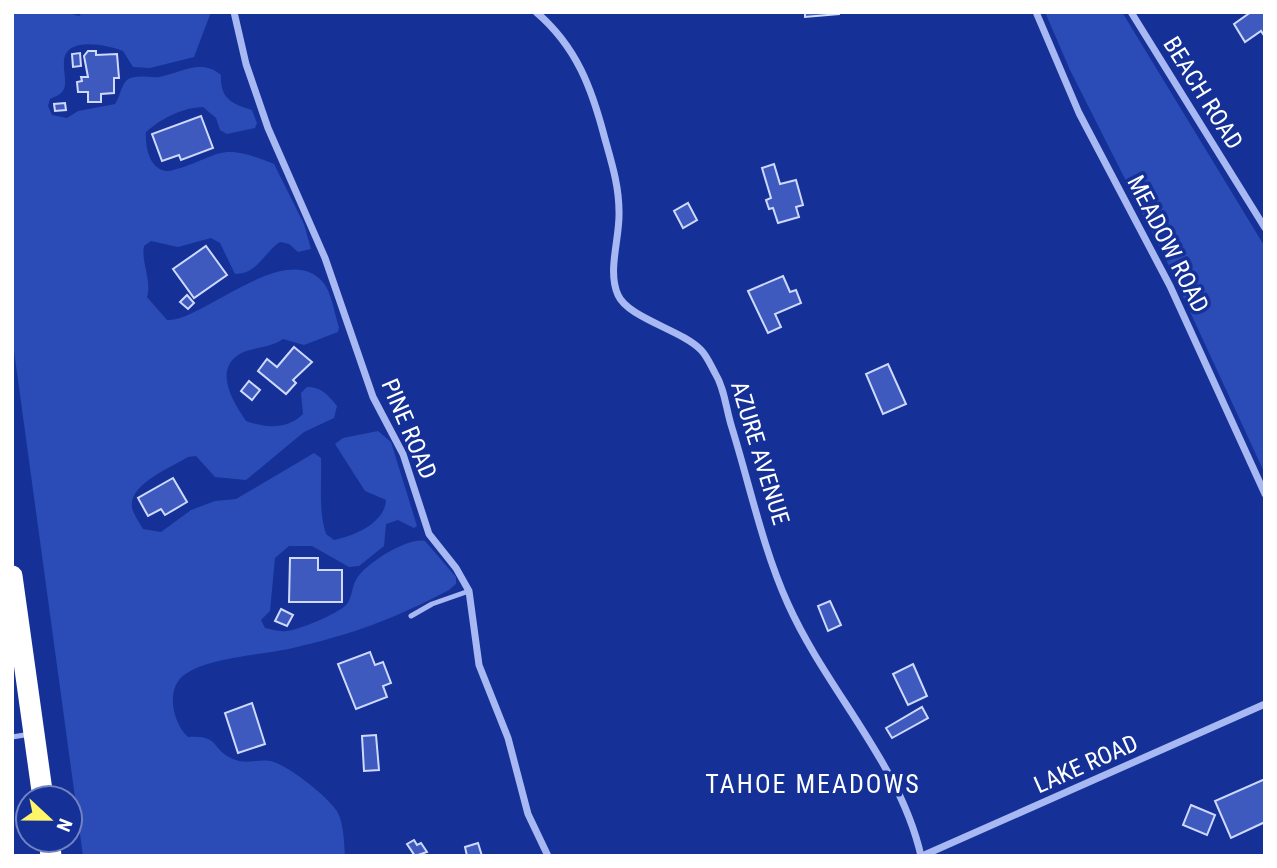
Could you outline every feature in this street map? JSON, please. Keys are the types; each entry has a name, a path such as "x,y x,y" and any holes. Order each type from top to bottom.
{"highway":[{"path":"12,576 15,622 41,784"}],"street":[{"name":"PINE ROAD","path":"234,12 246,64 268,128 325,258 373,397 403,454 429,534 456,568 469,591 479,666 509,738 528,814 548,856"},
{"name":"AZURE AVENUE","path":"536,12 555,29 575,56 593,94 618,185 620,213 614,280 619,298 701,350 719,380 772,560 788,605 902,799 913,821 921,856"},
{"name":"MEADOW ROAD","path":"1036,12 1079,113 1170,286 1265,494"},
{"name":"BEACH ROAD","path":"1131,12 1265,228"},
{"name":"LAKE ROAD","path":"921,856 1265,704"}],"lane":[{"path":"411,616 440,600 469,591"},
{"path":"12,737 34,734"}],"shaded area":[{"path":"12,12 65,12 79,16 83,12 211,12 194,57 150,68 133,67 123,51 88,44 72,48 66,53 64,61 64,89 50,99 48,106 52,115 67,118 78,111 115,104 125,82 134,77 159,77 198,67 221,75 225,95 238,105 252,110 257,123 255,128 227,134 220,130 216,118 203,107 187,109 165,118 146,132 150,158 158,168 170,171 229,152 241,153 274,164 304,224 311,249 298,252 289,244 280,242 255,267 235,274 220,243 211,238 178,247 151,241 144,246 143,252 148,284 147,297 167,320 200,309 265,276 287,270 306,271 325,286 339,327 338,332 304,345 283,339 246,351 235,357 227,374 230,393 246,421 276,426 290,423 303,414 301,393 307,387 321,390 331,398 337,406 334,418 304,432 246,480 215,477 196,456 188,457 162,471 144,484 133,499 133,511 143,529 161,532 191,510 215,501 236,499 314,453 321,458 321,506 326,534 334,540 350,535 374,522 386,500 365,491 335,444 343,438 378,431 391,442 417,526 414,528 398,520 386,524 384,546 359,566 349,567 312,546 289,546 275,558 270,611 261,620 265,628 291,630 308,625 342,608 348,602 356,580 368,567 387,553 408,543 425,541 456,577 456,584 449,590 391,617 315,643 207,664 184,675 174,689 175,715 188,737 206,738 226,755 238,761 277,763 307,782 327,799 340,818 345,856 83,856 84,784 73,784 12,336"},
{"path":"1045,12 1122,12 1265,247 1265,474 1168,264 1070,70"}],"building":[{"path":"805,12 839,12 839,14 805,17"},
{"path":"1251,12 1265,12 1265,37 1261,31 1245,42 1234,24"},
{"path":"88,51 96,51 96,55 117,54 119,78 114,78 114,93 101,94 101,102 88,102 88,92 78,92 77,82 82,81 81,77 88,77 84,56"},
{"path":"80,53 81,66 73,67 72,54"},
{"path":"65,103 66,110 55,111 54,104"},
{"path":"201,116 213,148 181,160 179,155 162,161 152,134"},
{"path":"774,164 780,184 796,180 803,205 796,207 799,217 778,223 773,208 769,209 766,200 771,198 762,168"},
{"path":"688,203 697,220 683,228 674,211"},
{"path":"206,246 227,275 194,298 173,269"},
{"path":"783,276 790,292 796,290 801,303 775,314 781,327 768,333 748,291"},
{"path":"187,295 194,303 188,309 180,302"},
{"path":"294,347 312,362 293,380 296,383 286,394 258,371 267,359 277,367"},
{"path":"888,364 906,404 883,414 866,374"},
{"path":"249,381 260,390 252,400 241,391"},
{"path":"173,478 187,502 165,515 161,509 148,516 138,498"},
{"path":"290,558 318,558 318,570 342,570 342,602 289,602"},
{"path":"830,601 841,625 828,631 818,606"},
{"path":"281,609 293,615 287,626 275,621"},
{"path":"370,652 375,665 383,662 391,683 383,686 387,697 356,709 338,664"},
{"path":"913,664 927,696 908,705 893,674"},
{"path":"252,703 265,744 238,753 225,713"},
{"path":"922,707 928,718 892,738 886,728"},
{"path":"376,735 379,770 364,771 362,736"},
{"path":"1265,779 1265,822 1231,838 1215,801"},
{"path":"1191,805 1215,815 1207,835 1183,825"},
{"path":"414,840 417,845 421,843 427,852 415,856 407,844"},
{"path":"478,843 482,856 467,856 465,847"}],"district":[{"name":"TAHOE MEADOWS","path":"813,784"}]}
